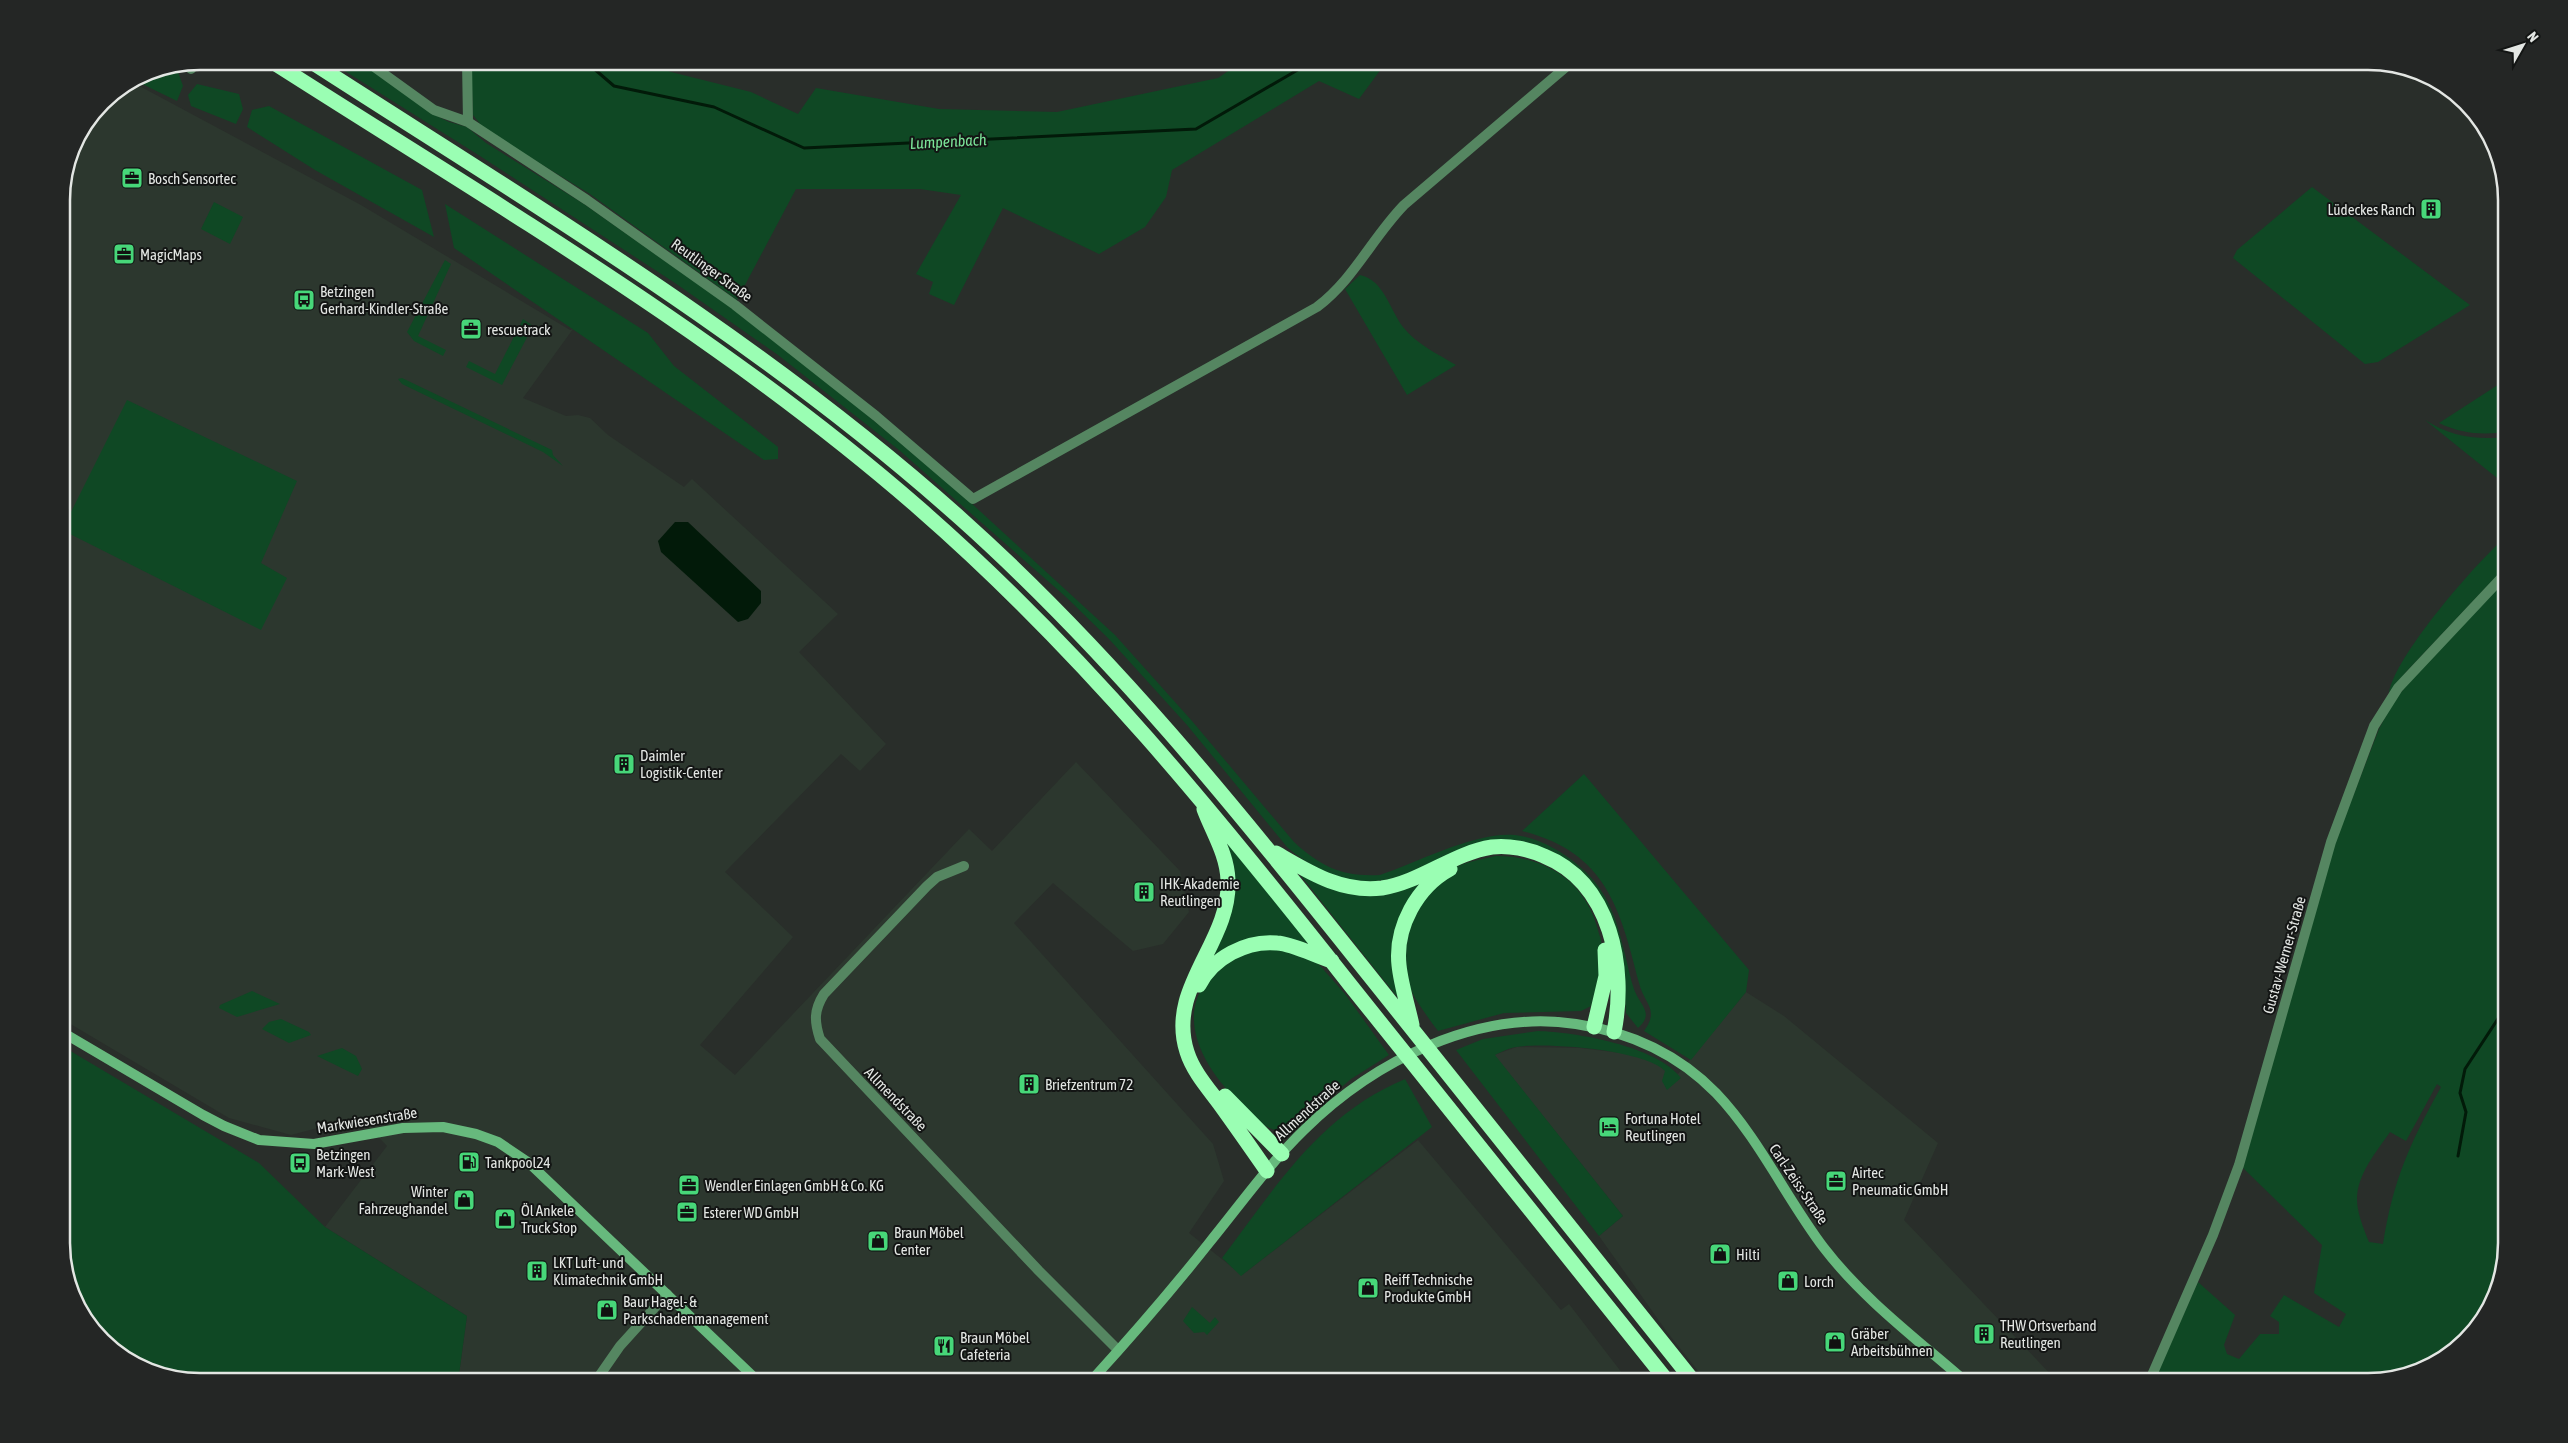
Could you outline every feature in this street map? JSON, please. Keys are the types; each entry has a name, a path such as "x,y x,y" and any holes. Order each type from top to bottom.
{"highway":[{"path":"285,70 658,309 760,380 820,426 921,510 1012,594 1118,703 1200,798 1661,1373"},
{"path":"324,70 668,292 771,363 890,458 993,548 1092,646 1163,723 1268,848 1687,1373"},
{"path":"1200,798 1225,858 1228,890 1223,919 1185,998 1182,1032 1187,1053 1197,1072 1267,1171"},
{"path":"1268,848 1337,885 1359,888 1382,888 1400,883 1474,851 1494,847 1528,851 1555,860 1574,872 1586,885 1606,920 1618,977 1618,1015 1614,1032"},
{"path":"1414,1030 1399,964 1400,943 1405,920 1426,885 1441,873 1476,857 1494,854 1533,857 1552,866 1569,877 1592,905 1604,939 1606,958 1606,976 1594,1027"},
{"path":"1282,1154 1239,1112 1202,1066 1191,1040 1189,1019 1194,995 1209,970 1220,960 1237,950 1256,944 1278,943 1333,962"}],"street":[{"name":"Reutlinger Straße","path":"378,70 434,110 468,122 587,200 735,305 876,416 973,499 1298,319 1322,303 1347,281 1382,231 1404,205 1562,70"},
{"path":"467,70 468,122"},
{"name":"Gustav-Werner-Straße","path":"2153,1373 2212,1235 2238,1165 2331,842 2374,726 2388,701 2403,682 2498,582"},
{"name":"Allmendstraße","path":"964,866 937,877 927,886 824,994 817,1006 815,1016 820,1039 1039,1271 1118,1350"},
{"name":"Allmendstraße","path":"1098,1373 1282,1154 1315,1120 1355,1087 1392,1065 1447,1040 1478,1029 1505,1023 1562,1022 1594,1027"},
{"name":"Carl-Zeiss-Straße","path":"1594,1027 1638,1039 1670,1056 1695,1073 1716,1093 1740,1124 1828,1252 1882,1307 1956,1373"},
{"name":"Markwiesenstraße","path":"70,1037 224,1126 267,1142 314,1144 423,1126 454,1128 498,1142 529,1163 750,1373"},
{"path":"601,1373 620,1346 667,1294"}],"shaded area":[{"path":"138,85 361,205 570,330 573,329 523,398 566,416 578,415 590,418 608,435 684,487 692,479 838,614 799,652 886,744 860,771 841,754 725,872 793,937 700,1045 735,1075 969,829 992,851 1076,762 1180,871 1189,912 1163,944 1133,951 1053,883 1014,923 1213,1144 1224,1181 1189,1233 1242,1275 1418,1140 1561,1310 1569,1304 1622,1373 459,1373 467,1316 325,1227 387,1146 359,1117 291,1135 229,1118 70,1024 70,192 74,167 83,143 92,128 114,102"},
{"path":"675,522 688,522 761,591 761,603 748,619 738,622 661,552 658,541"},
{"path":"1746,992 1784,1016 1938,1143 1904,1220 2049,1373 1700,1373 1667,1332 1599,1236 1623,1216 1494,1055 1517,1047 1580,1048 1630,1054 1658,1064 1678,1074"}],"green space":[{"path":"343,70 372,70 433,114 449,122 467,127 486,143 584,204 732,308 853,403 969,501 1115,635 1192,721 1294,842 1323,864 1344,872 1380,875 1470,841 1505,835 1533,839 1566,856 1583,869 1606,898 1619,930 1635,993 1646,1013 1643,1022 1638,1028 1626,1013 1623,973 1609,918 1535,848 1436,862 1397,877 1381,880 1366,881 1338,877 1311,865 1287,847 1187,725 1109,639 1066,597 899,450 778,355 675,283"},
{"path":"471,70 666,70 751,92 798,114 816,88 939,109 1057,112 1218,78 1230,70 1380,70 1359,99 1319,81 1172,170 1166,197 1145,227 1099,254 1003,208 954,305 929,294 933,282 916,274 961,195 920,189 796,189 737,300 590,194 485,130 473,115"},
{"path":"178,72 183,86 177,101 142,84 167,74"},
{"path":"197,84 239,94 243,109 236,124 191,106 188,95"},
{"path":"269,106 422,190 434,237 315,170 247,127 252,110"},
{"path":"2312,187 2470,305 2378,362 2365,364 2233,258 2237,250"},
{"path":"214,202 243,217 230,244 201,229"},
{"path":"445,204 648,333 674,366 778,447 778,459 764,460 454,248"},
{"path":"445,260 451,264 418,336 446,350 443,356 414,341 407,332"},
{"path":"1360,275 1368,278 1381,289 1398,320 1414,339 1456,365 1407,395 1345,289"},
{"path":"523,319 533,326 502,385 466,367 469,361 495,374"},
{"path":"402,378 552,450 553,455 563,466 543,452 402,384 398,379"},
{"path":"2498,385 2498,432 2472,433 2439,423"},
{"path":"127,400 297,481 261,563 287,578 261,630 70,534 70,514"},
{"path":"2425,420 2454,434 2484,438 2498,437 2498,479"},
{"path":"2498,544 2498,575 2406,672 2389,693 2394,677 2421,634 2458,587"},
{"path":"2498,587 2498,1243 2494,1276 2481,1308 2460,1335 2433,1356 2401,1369 2368,1373 2157,1373 2198,1282 2235,1315 2224,1345 2227,1354 2239,1359 2260,1334 2279,1334 2279,1322 2270,1316 2284,1295 2339,1327 2346,1314 2314,1293 2322,1245 2243,1168 2334,845 2379,729 2392,704 2412,678","holes":["2437,1084 2441,1087 2420,1126 2404,1162 2392,1200 2383,1244 2369,1242 2361,1222 2357,1198 2358,1188 2366,1168 2390,1132 2406,1141"]},
{"path":"1584,774 1749,970 1746,992 1691,1060 1644,1031 1649,1023 1651,1012 1641,990 1625,931 1616,907 1605,887 1591,869 1573,853 1550,840 1522,831"},
{"path":"1223,832 1315,945 1298,942 1218,956 1213,954 1232,908 1234,894 1233,865"},
{"path":"1496,856 1530,860 1545,866 1572,883 1591,910 1603,950 1603,958 1591,1006 1581,1011 1504,1013 1438,1031 1416,1000 1408,982 1406,948 1414,915 1431,887 1444,875 1463,864"},
{"path":"1298,872 1335,889 1419,884 1400,917 1402,1003"},
{"path":"1277,946 1315,960 1345,994 1389,1055 1351,1079 1290,1130 1282,1131 1263,1125 1228,1091 1215,1075 1204,1057 1197,1039 1194,1020 1196,1002 1205,984 1232,958 1253,950"},
{"path":"252,991 280,1004 237,1017 219,1008 220,1005"},
{"path":"281,1019 309,1032 311,1035 289,1043 262,1029 269,1022"},
{"path":"1538,1031 1573,1034 1635,1049 1654,1057 1681,1078 1667,1090 1662,1081 1665,1071 1654,1064 1638,1058 1594,1049 1530,1046 1505,1050 1495,1055 1623,1216 1599,1236 1456,1050 1483,1039"},
{"path":"342,1048 356,1056 362,1069 358,1076 317,1056"},
{"path":"70,1051 259,1163 325,1227 467,1316 459,1373 200,1373 167,1369 135,1356 108,1335 92,1315 83,1300 73,1268 70,1251"},
{"path":"1405,1079 1432,1127 1241,1276 1222,1258 1281,1180 1302,1155 1348,1112 1375,1094"},
{"path":"1192,1307 1210,1323 1215,1317 1219,1322 1207,1335 1204,1332 1194,1333 1183,1321"}],"waterway":[{"name":"Lumpenbach","path":"595,70 614,86 714,107 804,148 1196,129 1298,70"},
{"path":"2458,1156 2466,1112 2460,1093 2465,1069 2498,1019"}],"place":[{"name":"Bosch Sensortec","path":"132,178"},
{"name":"Lüdeckes Ranch","path":"2431,209"},
{"name":"MagicMaps","path":"124,254"},
{"name":"Betzingen Gerhard-Kindler-Straße","path":"304,300"},
{"name":"rescuetrack","path":"471,329"},
{"name":"Daimler Logistik-Center","path":"624,764"},
{"name":"IHK-Akademie Reutlingen","path":"1144,892"},
{"name":"Briefzentrum 72","path":"1029,1084"},
{"name":"Fortuna Hotel Reutlingen","path":"1609,1127"},
{"name":"Tankpool24","path":"469,1162"},
{"name":"Betzingen Mark-West","path":"300,1163"},
{"name":"Airtec Pneumatic GmbH","path":"1836,1181"},
{"name":"Wendler Einlagen GmbH & Co. KG","path":"689,1185"},
{"name":"Winter Fahrzeughandel","path":"464,1200"},
{"name":"Esterer WD GmbH","path":"687,1212"},
{"name":"Öl Ankele Truck Stop","path":"505,1219"},
{"name":"Braun Möbel Center","path":"878,1241"},
{"name":"Hilti","path":"1720,1254"},
{"name":"LKT Luft- und Klimatechnik GmbH","path":"537,1271"},
{"name":"Lorch","path":"1788,1281"},
{"name":"Reiff Technische Produkte GmbH","path":"1368,1288"},
{"name":"Baur Hagel- & Parkschadenmanagement","path":"607,1310"},
{"name":"THW Ortsverband Reutlingen","path":"1984,1334"},
{"name":"Gräber Arbeitsbühnen","path":"1835,1342"},
{"name":"Braun Möbel Cafeteria","path":"944,1346"}]}
